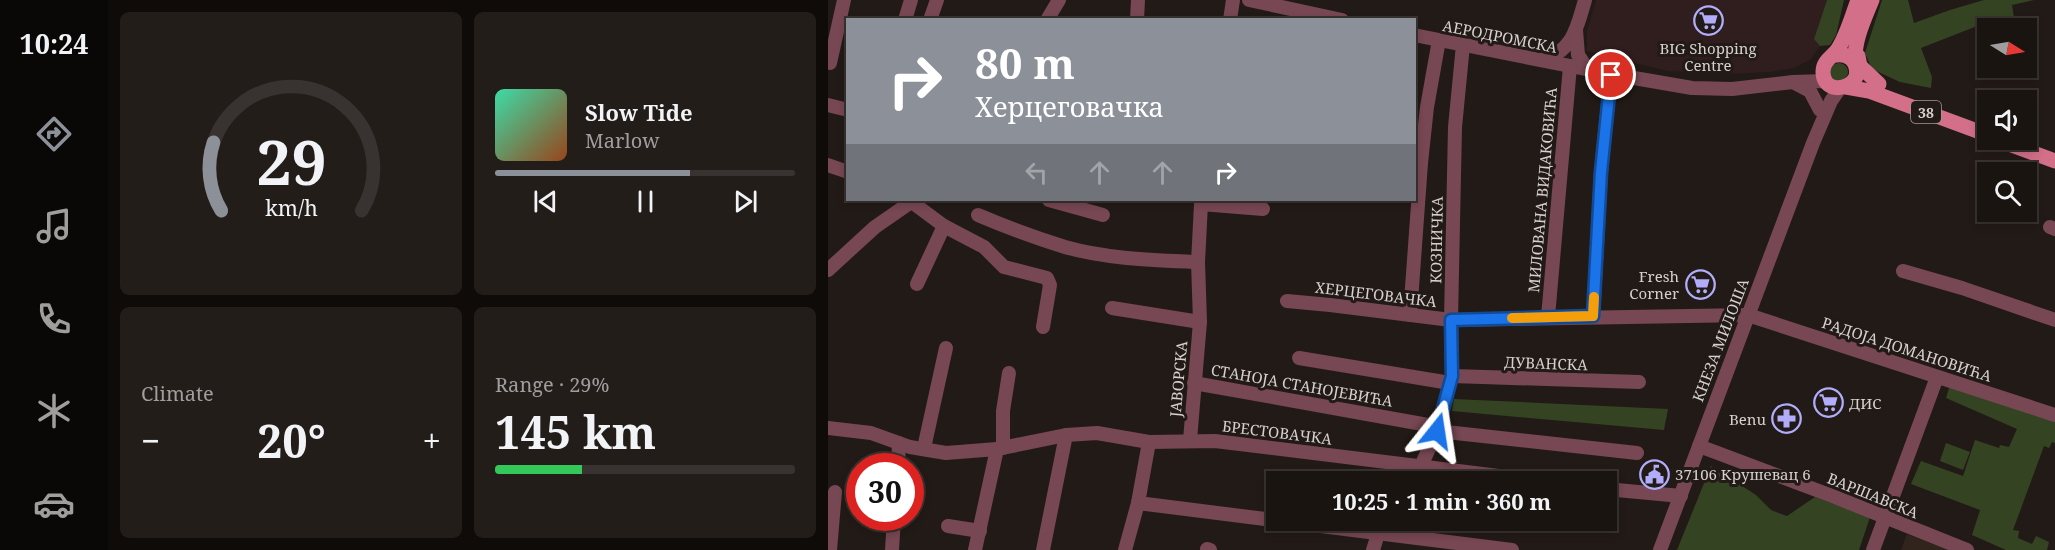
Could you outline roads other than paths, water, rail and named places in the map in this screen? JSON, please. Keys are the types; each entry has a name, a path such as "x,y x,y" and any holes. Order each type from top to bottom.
{"main road":[{"path":"1858,0 1841,44 1823,70 1835,85 1854,81 1856,42 1872,0"},
{"path":"1856,42 1860,66 1879,84"},
{"name":"38","path":"1828,60 1842,54 1851,58 1865,79 1977,121"},
{"name":"38","path":"1835,85 1869,91 1977,131"},
{"path":"2037,144 2055,151"},
{"path":"2025,150 2055,161"}],"street":[{"path":"830,63 844,0"},
{"path":"906,18 911,0"},
{"path":"931,18 937,0"},
{"path":"1048,18 1059,0"},
{"path":"1137,18 1138,0"},
{"path":"1230,18 1233,0"},
{"path":"1250,0 1301,15 1326,18"},
{"path":"1541,61 1561,53 1567,47 1576,29 1585,0"},
{"path":"1576,29 1578,55 1588,70"},
{"name":"АЕРОДРОМСКА","path":"1416,35 1611,75 1692,88 1732,89 1793,82 1835,85"},
{"path":"1410,315 1421,163 1427,107 1439,40"},
{"name":"КОЗНИЧКА","path":"1421,466 1438,429 1451,380 1455,127 1463,45"},
{"name":"АЕРОДРОМСКА","path":"1793,82 1828,60"},
{"name":"МИЛОВАНА ВИДАКОВИЋА","path":"1548,317 1570,66"},
{"path":"1593,316 1601,172 1611,75"},
{"path":"1793,82 1810,92 1820,110"},
{"name":"КНЕЗА МИЛОША","path":"1812,142 1825,88 1835,85"},
{"name":"КНЕЗА МИЛОША","path":"1660,550 1812,142 1831,101 1835,85"},
{"path":"828,105 846,110"},
{"path":"828,165 846,171"},
{"path":"828,270 875,227 911,201"},
{"path":"913,201 944,226 984,247 1004,267 1047,278 1050,285 1043,327"},
{"path":"1053,201 1102,215"},
{"path":"1222,202 1263,209"},
{"name":"ЈАВОРСКА","path":"1190,440 1200,322 1198,262 1201,204 1222,202"},
{"path":"978,214 1066,248 1101,254 1198,262"},
{"path":"917,284 944,226"},
{"path":"1903,271 1962,288 2055,320"},
{"name":"ХЕРЦЕГОВАЧКА","path":"1287,301 1451,320 1748,315"},
{"name":"ЈАВОРСКА","path":"1112,308 1200,322"},
{"name":"РАДОЈА ДОМАНОВИЋА","path":"1748,315 2055,415"},
{"path":"924,448 946,348"},
{"name":"ДУВАНСКА","path":"1299,358 1451,380 1640,382"},
{"path":"975,550 1000,448 1010,373"},
{"path":"1873,550 1937,377"},
{"name":"СТАНОЈА СТАНОЈЕВИЋА","path":"1194,383 1438,429 1637,453"},
{"name":"БРЕСТОВАЧКА","path":"828,428 871,434 946,453 1000,448 1066,435 1097,433 1149,442 1215,441 1461,471"},
{"path":"1043,550 1066,435"},
{"path":"1125,550 1149,442"},
{"path":"899,453 900,443"},
{"name":"ВАРШАВСКА","path":"1699,446 1966,550"},
{"path":"1617,490 1681,496"},
{"path":"830,550 830,509 835,492"},
{"path":"1137,504 1467,547 1512,550"},
{"path":"948,525 980,531"},
{"path":"892,550 893,531"},
{"path":"1373,550 1378,534"}],"place":[{"name":"BIG Shopping Centre","path":"1708,21"},
{"name":"Fresh Corner","path":"1700,285"},
{"name":"ДИС","path":"1828,403"},
{"name":"Benu","path":"1787,419"},
{"name":"37106 Крушевац 6","path":"1654,474"}]}
